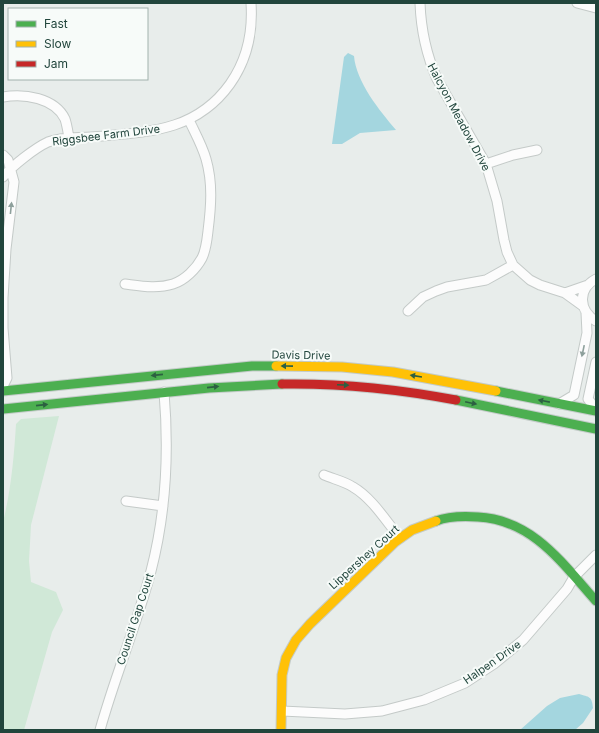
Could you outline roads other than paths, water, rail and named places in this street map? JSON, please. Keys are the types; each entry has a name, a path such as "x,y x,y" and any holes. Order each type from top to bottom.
{"main road":[{"name":"Davis Drive","path":"3,391 252,366 342,367 393,372 441,380 596,410"},
{"path":"3,409 164,392 259,384 307,384 359,386 447,398 596,429"},
{"name":"Lippershey Court","path":"282,730 283,668 286,658 294,643 314,619 400,538 422,526 438,520 466,516 495,519 512,524 537,539 548,549 596,601"}],"street":[{"name":"Riggsbee Farm Drive","path":"3,177 7,169 35,149 49,142 69,138 156,130 189,120 204,110 225,92 242,64 251,27 250,3"},
{"name":"Halcyon Meadow Drive","path":"420,3 423,37 431,64 437,80 486,164 497,201 507,252 513,265 530,280 540,285 565,293 585,309 596,321"},
{"path":"577,3 596,8"},
{"path":"3,97 18,94 29,95 42,100 60,112 65,120 69,138"},
{"path":"125,284 154,287 173,284 189,274 202,257 206,245 211,192 206,159 202,146 189,120"},
{"path":"486,164 513,155 537,150"},
{"path":"3,155 8,160 7,169 14,182 6,249 3,298 3,328 7,378 3,386"},
{"path":"408,311 423,297 436,291 447,287 486,280 513,265"},
{"path":"565,293 588,285 596,279"},
{"path":"559,404 574,395 587,333 585,309 582,298 588,285"},
{"path":"596,362 588,400 596,410"},
{"name":"Council Gap Court","path":"100,730 151,571 159,535 163,506 166,459 164,392"},
{"path":"324,475 346,483 360,492 371,502 400,538"},
{"path":"126,501 163,506"},
{"name":"Halpen Drive","path":"282,712 327,714 361,713 403,706 447,691 482,672 523,640 556,604 574,577 596,555"}],"water":[{"path":"348,53 354,56 359,76 370,96 396,130 360,133 342,144 332,144 344,57"},
{"path":"579,694 591,699 593,708 583,723 575,730 520,730 547,706 560,698"}]}
